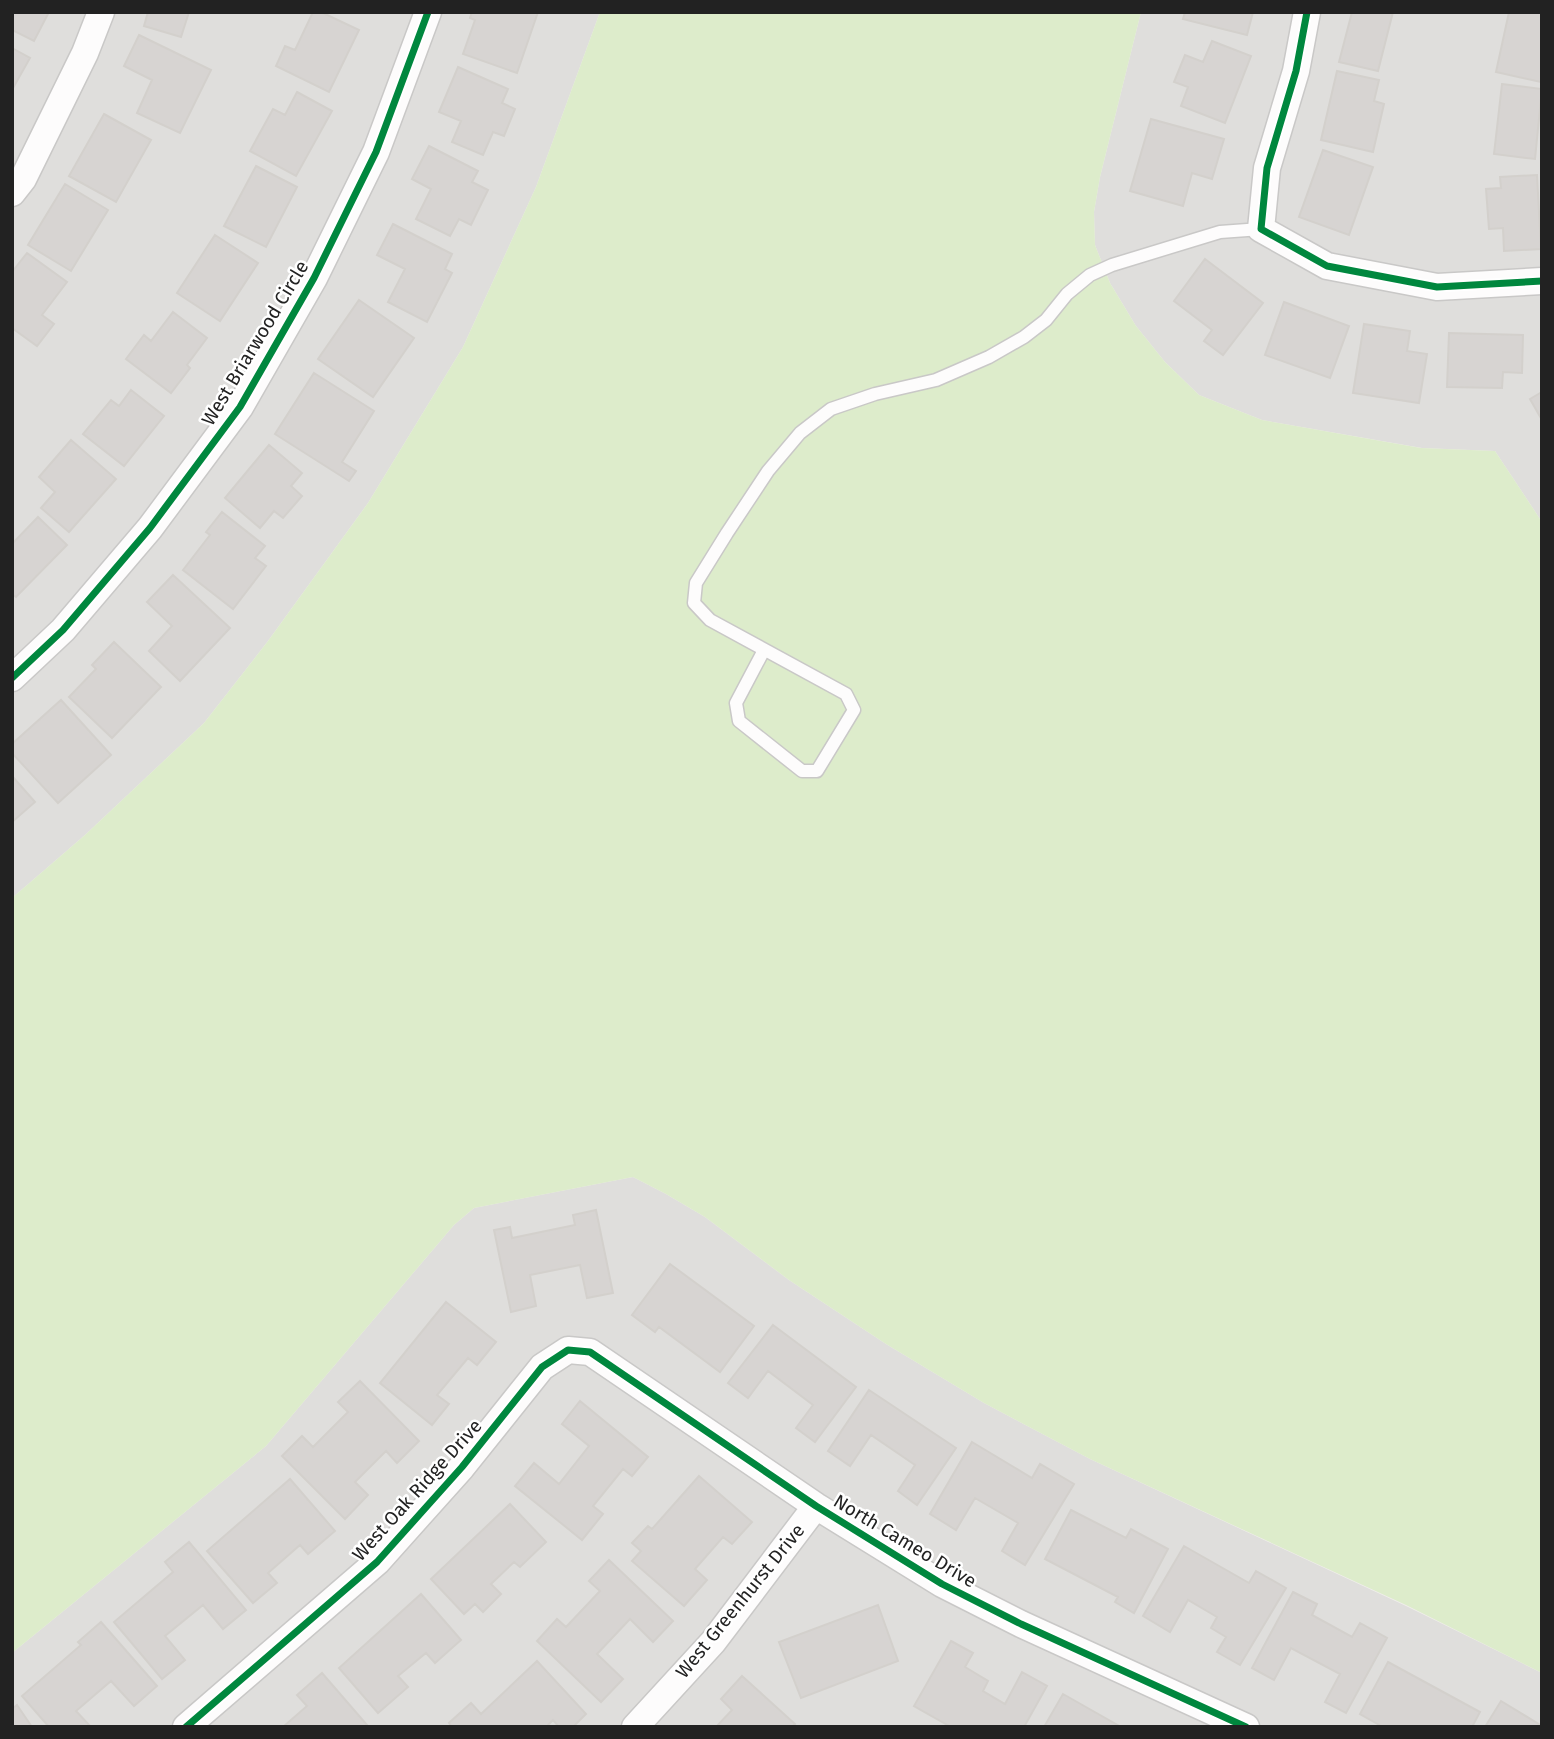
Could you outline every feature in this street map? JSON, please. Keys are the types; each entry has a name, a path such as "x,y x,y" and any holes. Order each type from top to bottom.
{"street":[{"path":"12,193 23,178 74,76 102,12"},
{"name":"West Briarwood Circle","path":"12,678 63,630 150,528 240,407 314,278 376,152 428,12"},
{"path":"1307,12 1296,71 1267,168 1261,229 1327,266 1424,284 1437,286 1542,281"},
{"name":"North Cameo Drive","path":"568,1350 590,1352 816,1506 942,1584 1246,1727"},
{"name":"West Oak Ridge Drive","path":"186,1727 377,1562 462,1467 542,1367 568,1350"},
{"name":"West Greenhurst Drive","path":"635,1727 713,1642 816,1506"}],"lane":[{"path":"764,650 736,703 739,721 802,771 817,771 854,710 846,694 710,620 694,603 696,583 727,533 761,481 800,433 831,409 875,394 936,380 989,357 1024,337 1046,320 1067,294 1090,275 1112,265 1220,232 1261,229"}],"shaded area":[{"path":"12,12 600,12 536,187 463,347 368,503 268,641 204,723 85,835 12,898"},
{"path":"1141,12 1542,12 1542,522 1495,451 1422,448 1262,420 1199,395 1165,362 1136,326 1110,283 1095,245 1094,212 1100,177"},
{"path":"633,1177 705,1217 789,1280 886,1344 984,1403 1090,1459 1406,1606 1542,1673 1542,1727 12,1727 12,1653 266,1446 454,1225 474,1208"}],"green space":[{"path":"600,12 1141,12 1100,177 1094,212 1095,245 1110,283 1136,326 1165,362 1199,395 1262,420 1421,448 1495,451 1542,522 1542,1673 1406,1605 1090,1459 984,1403 886,1344 789,1280 705,1217 633,1177 474,1208 454,1225 266,1446 12,1653 12,898 85,835 204,723 268,641 368,503 463,347 536,187"}],"building":[{"path":"12,12 49,12 34,41 12,30"},
{"path":"148,12 189,12 181,37 144,26"},
{"path":"313,12 321,12 359,30 329,92 276,66 285,46 295,50"},
{"path":"472,12 538,12 517,73 463,54 475,20 470,18"},
{"path":"1185,12 1253,12 1247,35 1183,19"},
{"path":"1352,12 1393,12 1378,71 1339,62"},
{"path":"1509,12 1542,12 1541,82 1496,72"},
{"path":"139,35 211,70 180,133 137,113 152,80 124,66"},
{"path":"1212,41 1251,56 1225,123 1181,106 1188,87 1174,82 1185,55 1203,62"},
{"path":"12,48 30,58 12,90"},
{"path":"458,67 508,89 502,103 515,109 504,136 493,132 483,155 452,142 461,121 439,112"},
{"path":"1337,71 1379,80 1374,101 1384,104 1373,152 1321,140"},
{"path":"1502,84 1542,89 1535,159 1494,154"},
{"path":"297,92 332,111 296,176 250,151 273,109 285,115"},
{"path":"104,114 151,140 116,202 69,176"},
{"path":"1151,119 1224,139 1212,179 1192,173 1183,206 1130,191"},
{"path":"429,146 478,171 472,182 488,190 471,225 459,219 450,236 416,219 431,189 412,179"},
{"path":"1323,150 1373,167 1349,235 1299,217"},
{"path":"256,166 297,187 266,247 224,226"},
{"path":"1537,175 1541,249 1504,251 1503,228 1489,229 1486,189 1501,188 1500,177"},
{"path":"65,184 108,210 71,271 28,245"},
{"path":"393,224 452,254 445,269 452,273 427,322 388,302 405,269 377,255"},
{"path":"215,235 258,263 220,321 177,293"},
{"path":"27,253 67,282 42,315 54,324 37,346 12,328 12,272"},
{"path":"1205,259 1263,303 1223,355 1204,341 1212,330 1174,301"},
{"path":"359,300 414,338 373,397 318,359"},
{"path":"1284,302 1349,326 1330,378 1265,355"},
{"path":"173,312 207,338 187,365 190,368 171,393 126,359 144,335 151,341"},
{"path":"1364,324 1410,331 1407,351 1427,354 1419,403 1353,393"},
{"path":"1449,333 1523,335 1522,373 1503,372 1502,388 1447,387"},
{"path":"314,373 374,411 342,462 356,471 349,481 275,434"},
{"path":"131,390 164,416 124,466 83,434 111,400 119,406"},
{"path":"1542,392 1542,420 1530,399"},
{"path":"71,440 116,479 69,532 41,508 55,492 39,477"},
{"path":"269,445 302,473 291,486 302,496 283,518 274,511 260,528 225,498"},
{"path":"222,512 265,546 255,558 266,566 233,609 183,570 210,535 206,532"},
{"path":"38,517 67,545 16,597 12,594 12,544"},
{"path":"173,575 230,628 180,681 149,651 172,626 147,602"},
{"path":"114,642 161,687 112,738 69,697 96,669 92,665"},
{"path":"61,700 111,755 58,803 12,753 12,744"},
{"path":"12,776 35,802 12,822"},
{"path":"596,1210 613,1293 587,1298 580,1265 530,1275 536,1306 511,1312 494,1230 510,1227 512,1238 575,1225 573,1215"},
{"path":"670,1264 754,1326 720,1372 659,1327 655,1332 632,1315"},
{"path":"446,1302 496,1342 477,1365 468,1358 437,1395 449,1404 432,1425 380,1383"},
{"path":"773,1325 856,1387 815,1442 796,1428 813,1405 768,1371 748,1398 728,1383"},
{"path":"360,1381 419,1441 397,1463 386,1451 355,1482 368,1495 345,1519 282,1456 302,1436 313,1447 348,1412 338,1402"},
{"path":"869,1390 956,1448 917,1505 898,1491 915,1465 871,1435 850,1466 828,1451"},
{"path":"580,1401 648,1457 632,1476 623,1469 593,1506 603,1514 582,1540 515,1486 534,1463 559,1484 589,1446 562,1424"},
{"path":"972,1442 1032,1478 1040,1464 1074,1484 1025,1565 1002,1551 1018,1523 975,1498 956,1530 930,1514"},
{"path":"699,1476 752,1522 732,1544 723,1537 695,1569 707,1580 684,1606 632,1561 641,1551 632,1543 648,1526 652,1529"},
{"path":"290,1479 335,1531 308,1554 300,1545 268,1573 277,1583 253,1603 207,1551"},
{"path":"510,1504 546,1542 520,1567 514,1562 491,1584 501,1594 483,1612 475,1604 464,1614 431,1579"},
{"path":"1071,1510 1126,1538 1131,1529 1168,1549 1134,1613 1115,1602 1118,1597 1045,1559"},
{"path":"189,1542 246,1610 223,1629 203,1605 165,1636 185,1660 162,1679 114,1622 173,1572 165,1562"},
{"path":"1184,1546 1249,1583 1256,1571 1286,1588 1240,1665 1217,1652 1226,1637 1211,1628 1217,1617 1188,1600 1170,1632 1143,1616"},
{"path":"609,1560 673,1621 653,1642 630,1619 597,1654 623,1679 601,1702 537,1641 557,1619 566,1627 600,1591 589,1581"},
{"path":"1293,1592 1317,1604 1312,1615 1352,1637 1360,1623 1387,1638 1346,1713 1325,1702 1340,1674 1291,1648 1274,1680 1252,1668"},
{"path":"421,1594 461,1640 435,1663 426,1653 398,1676 408,1687 378,1713 339,1668"},
{"path":"878,1605 898,1661 801,1698 779,1642"},
{"path":"101,1622 157,1686 134,1706 111,1681 76,1711 91,1727 49,1727 22,1696 81,1645 78,1642"},
{"path":"951,1641 973,1653 965,1667 988,1681 983,1691 1005,1704 1022,1672 1047,1686 1024,1727 951,1727 914,1706"},
{"path":"537,1661 586,1714 573,1727 559,1727 553,1720 546,1727 452,1727 449,1723 471,1703 481,1714"},
{"path":"1388,1662 1480,1712 1472,1727 1383,1727 1360,1714"},
{"path":"322,1673 367,1725 365,1727 283,1727 307,1706 297,1695"},
{"path":"742,1676 795,1724 792,1727 716,1727 732,1710 721,1699"},
{"path":"1063,1694 1121,1727 1044,1727"},
{"path":"1501,1701 1542,1726 1542,1727 1485,1727"},
{"path":"17,1705 32,1727 12,1727 12,1709"}],"cycle path":[{"path":"12,678 63,630 150,528 240,407 314,278 376,152 428,12"},
{"path":"1307,12 1296,71 1267,168 1261,229 1327,266 1437,287 1542,281"},
{"path":"186,1727 377,1562 462,1467 542,1367 568,1350 590,1352 816,1506 942,1584 1021,1624 1246,1727"}]}
